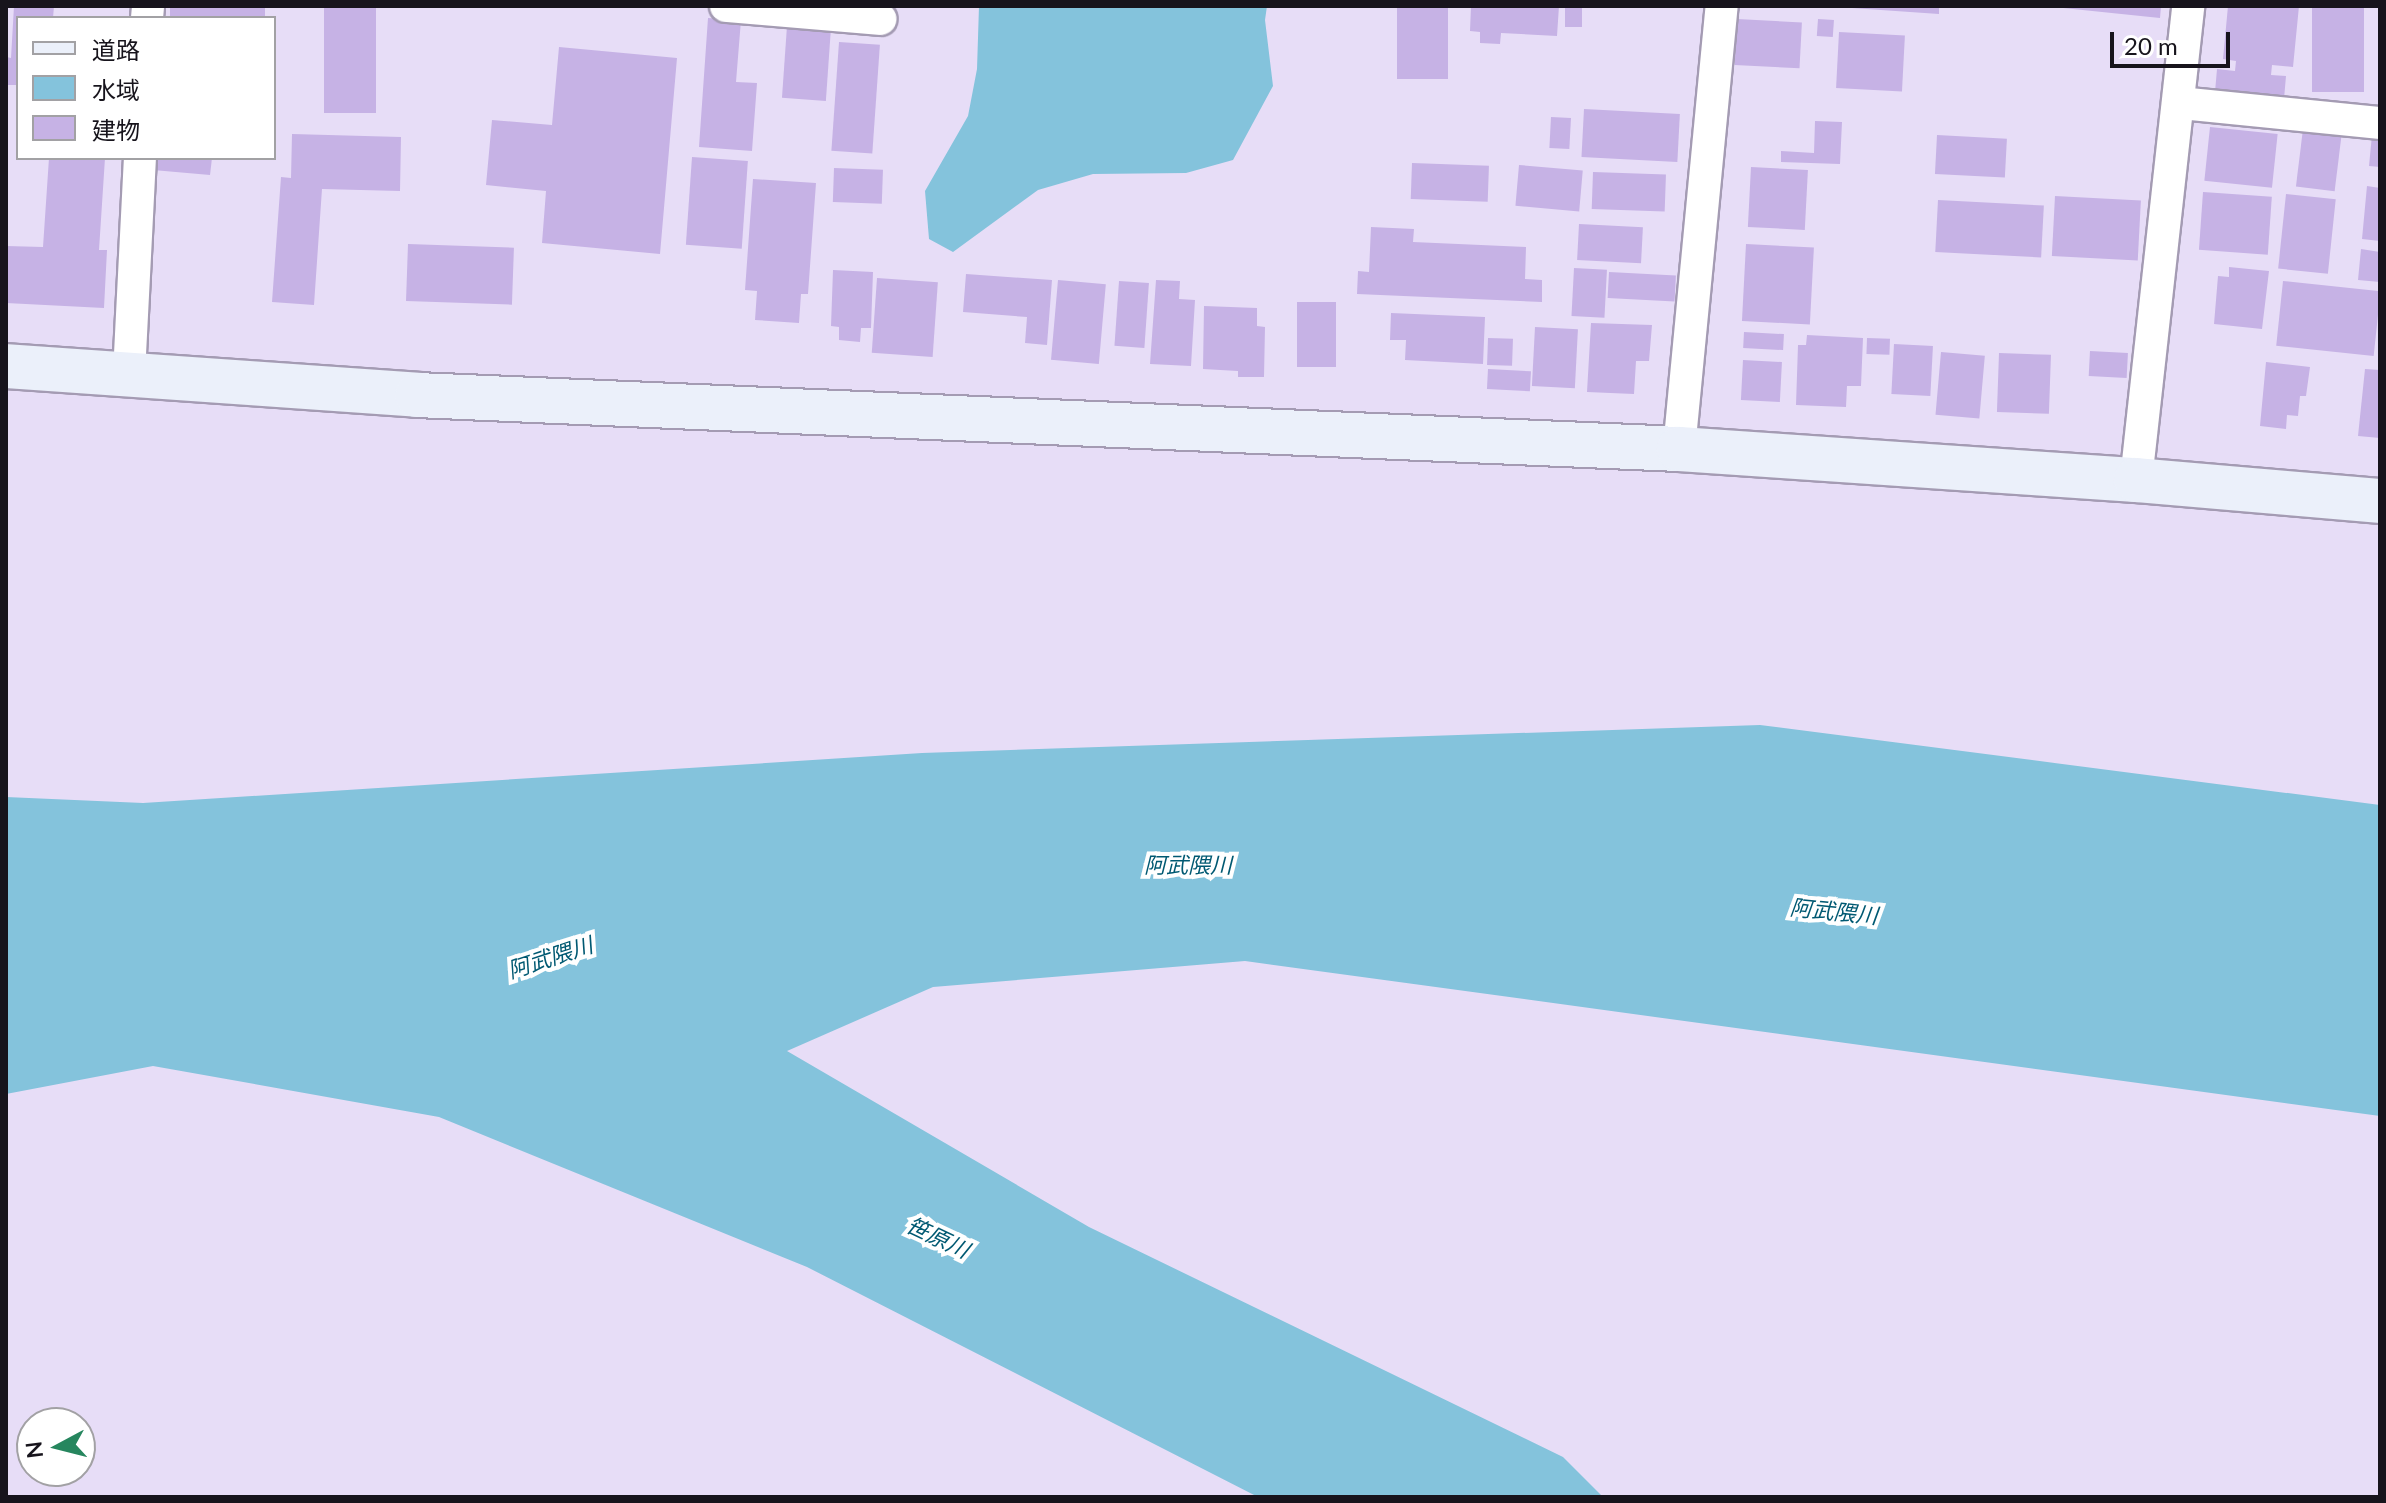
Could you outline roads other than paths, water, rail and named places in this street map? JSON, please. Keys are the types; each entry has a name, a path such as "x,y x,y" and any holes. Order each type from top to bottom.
{"street":[{"path":"726,6 880,19"},
{"path":"1679,449 1722,6"},
{"path":"2136,480 2180,103 2188,6"},
{"path":"2180,103 2380,123"},
{"path":"129,374 140,160"},
{"path":"6,366 417,395 1679,449 2136,480 2380,501"}],"water":[{"path":"979,6 1267,6 1265,20 1273,86 1233,160 1186,173 1093,174 1038,190 953,252 929,239 925,191 968,116 977,69"},
{"path":"1760,725 2380,805 2380,1116 1245,961 933,987 787,1051 1089,1227 1563,1457 1603,1497 1258,1497 807,1267 439,1117 153,1066 6,1094 6,797 143,803 922,753"}],"water label":[{"name":"阿武隈川","path":"1188,865"},
{"name":"阿武隈川","path":"1834,911"},
{"name":"阿武隈川","path":"550,957"},
{"name":"笹原川","path":"938,1237"}]}
